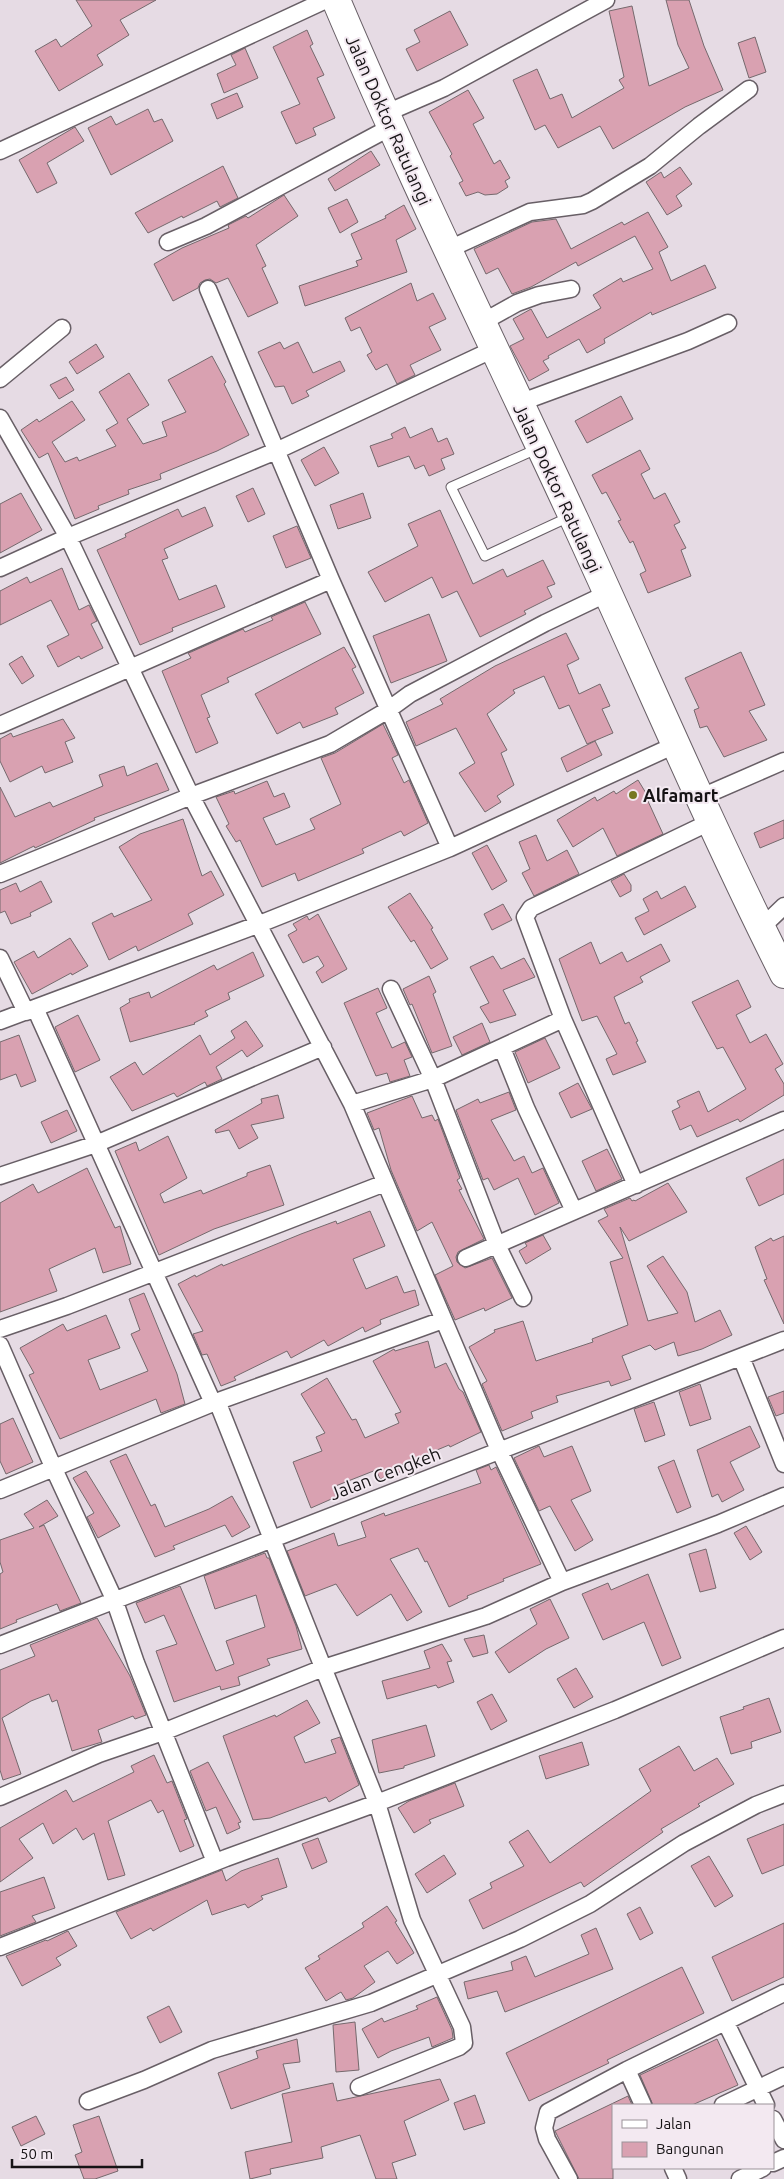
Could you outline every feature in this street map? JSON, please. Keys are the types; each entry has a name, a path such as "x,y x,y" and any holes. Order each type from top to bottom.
{"highway":[{"name":"Jalan Doktor Ratulangi","path":"336,0 387,121 608,593 705,810 784,974"}],"street":[{"path":"0,151 326,0"},
{"path":"168,242 206,226 444,88 606,0"},
{"path":"447,250 530,212 582,205 592,201 650,166 749,89"},
{"path":"208,289 331,580 450,848"},
{"path":"480,323 538,295 571,289"},
{"path":"519,403 679,344 728,323"},
{"path":"0,379 62,328"},
{"path":"0,568 68,537 276,451 494,348"},
{"path":"0,418 68,537 131,666 191,796 352,1104 499,1450 562,1582"},
{"path":"0,725 131,666 255,615 331,580"},
{"path":"0,874 191,796 330,744 388,710 410,694 608,593"},
{"path":"0,1021 257,925 450,848 675,745"},
{"path":"636,1185 563,1018 525,917 531,908 705,810 784,761"},
{"path":"761,928 784,906"},
{"path":"0,958 30,1010 96,1144 215,1402 272,1538 377,1803 412,1920 439,1974 462,2027 464,2043 459,2048 359,2087"},
{"path":"391,989 432,1079 497,1245 523,1298"},
{"path":"352,1104 432,1079 563,1018"},
{"path":"0,1176 96,1144 323,1047"},
{"path":"502,1048 526,1108 574,1211"},
{"path":"466,1258 784,1120"},
{"path":"0,1329 67,1306 154,1271 385,1184"},
{"path":"0,1490 215,1402 443,1320"},
{"name":"Jalan Cengkeh","path":"0,1645 114,1599 784,1340"},
{"path":"0,1344 54,1469 114,1599 136,1663 215,1862"},
{"path":"741,1357 784,1464"},
{"path":"0,1797 99,1754 163,1732 323,1668 486,1616 562,1582 718,1524 784,1496"},
{"path":"0,1947 215,1862 377,1803 615,1710 784,1638"},
{"path":"88,2101 144,2080 212,2050 371,2003 520,1939 590,1904 684,1843 756,1805 784,1794"},
{"path":"568,2179 544,2128 548,2112 627,2070 784,1994"},
{"path":"726,2023 765,2104"},
{"path":"627,2070 643,2104"},
{"path":"725,2104 784,2076"},
{"path":"774,2121 784,2140"},
{"path":"740,2179 761,2169"}],"lane":[{"path":"539,448 451,487 485,556 572,516"}],"building":[{"path":"76,0 156,0 120,20 129,35 97,55 103,65 59,91 35,51 56,39 61,47 92,26"},
{"path":"666,0 689,0 704,46 723,90 685,107 613,149 600,126 558,148 545,125 535,130 513,80 537,69 550,99 562,94 572,118 624,88 619,80 624,77 609,11 632,6 649,86 689,68 678,45"},
{"path":"450,11 468,45 417,71 406,49 420,42 414,30"},
{"path":"307,30 313,44 310,46 324,75 317,78 335,118 313,128 316,135 296,144 281,112 300,104 273,47"},
{"path":"755,37 766,72 749,78 738,43"},
{"path":"245,48 258,78 224,93 217,74 236,65 231,55"},
{"path":"468,90 484,118 473,124 494,164 500,160 510,178 505,181 508,187 497,194 485,195 478,192 466,196 459,183 463,181 450,156 452,154 429,112"},
{"path":"237,93 243,107 217,119 211,104"},
{"path":"148,109 154,122 162,119 173,141 111,175 88,128 111,116 116,125"},
{"path":"75,127 84,141 47,163 57,183 37,193 19,160"},
{"path":"371,151 380,165 335,191 328,179"},
{"path":"223,166 238,198 220,207 217,201 148,233 135,213"},
{"path":"680,167 692,184 676,196 682,206 667,215 646,182 661,172 664,178"},
{"path":"284,195 298,216 256,245 266,266 262,268 278,303 248,317 228,278 216,283 210,279 205,280 200,283 198,288 173,301 154,264 182,248 229,228 228,225 246,216 248,218"},
{"path":"347,199 358,222 340,233 328,208"},
{"path":"404,205 416,229 396,240 407,272 305,306 299,286 358,266 356,261 362,259 351,234 386,218 385,216"},
{"path":"648,212 668,247 659,252 671,281 705,265 716,288 652,315 651,312 604,339 605,343 587,353 579,339 548,356 549,358 543,361 549,370 529,381 510,346 524,339 513,319 531,309 547,338 601,308 593,295 621,278 623,282 653,269 635,236 578,266 576,262 531,287 512,294 498,268 486,274 474,249 532,222 556,219 571,249 622,222 624,225"},
{"path":"411,283 417,301 433,293 446,319 429,327 441,350 410,365 415,375 397,384 387,364 376,370 367,355 372,352 360,327 351,331 345,318"},
{"path":"280,342 284,349 298,342 313,373 340,361 345,371 306,391 309,396 292,404 284,386 275,387 258,352"},
{"path":"96,344 104,357 77,374 69,362"},
{"path":"212,356 226,382 224,384 249,435 217,451 160,474 161,479 128,490 129,494 98,506 99,509 75,519 48,453 39,458 21,430 37,419 39,422 72,401 85,420 52,442 65,462 77,457 79,461 116,446 106,430 118,423 99,392 129,373 149,405 127,419 143,444 167,436 162,422 186,412 168,380"},
{"path":"66,377 74,390 59,399 50,385"},
{"path":"621,396 633,419 587,443 575,421"},
{"path":"405,427 410,438 432,428 438,442 447,438 454,454 441,459 445,469 429,476 424,465 415,469 409,456 378,467 370,446 393,438 391,434"},
{"path":"324,447 339,473 315,486 301,460"},
{"path":"640,450 650,469 641,474 654,499 665,493 680,522 674,525 686,548 681,550 691,576 648,593 640,574 646,571 633,541 630,543 618,521 621,520 606,492 602,494 592,475"},
{"path":"253,488 265,514 248,522 236,496"},
{"path":"21,493 42,530 0,553 0,504"},
{"path":"363,493 371,518 338,529 330,505"},
{"path":"205,507 213,526 164,549 168,558 162,560 179,600 216,585 225,607 172,628 173,631 140,645 97,550 126,537 125,534 178,509 182,517"},
{"path":"440,510 473,584 503,569 507,577 543,560 555,584 547,587 552,597 524,611 526,614 480,637 457,591 442,598 432,577 385,602 368,572 418,546 408,524"},
{"path":"297,526 311,558 286,568 273,536"},
{"path":"62,568 79,610 89,605 97,621 91,624 103,648 81,659 79,656 58,667 47,646 69,635 51,600 0,625 0,591 27,577 30,583"},
{"path":"305,602 321,634 227,678 229,682 201,695 210,717 207,718 218,743 196,753 162,671 191,658 188,653 243,629 245,632 273,620 271,617"},
{"path":"429,614 447,661 391,683 373,636"},
{"path":"566,633 579,659 567,665 579,694 600,684 610,706 602,709 613,733 587,744 569,705 559,709 544,676 513,690 515,693 487,714 507,750 501,753 514,785 497,796 501,802 485,812 459,773 475,763 456,728 416,746 406,722 443,704 440,699 495,666"},
{"path":"344,647 356,667 352,669 364,693 335,708 338,714 303,728 300,722 277,734 255,694"},
{"path":"741,652 765,705 749,711 767,740 724,757 707,726 700,728 694,710 699,708 685,678"},
{"path":"22,656 34,676 22,684 9,664"},
{"path":"63,719 75,738 65,742 73,762 45,773 42,766 10,782 0,761 0,739 11,733 13,737"},
{"path":"383,724 398,755 392,758 404,783 409,780 428,823 404,836 401,831 362,849 364,853 298,881 295,873 262,887 240,840 236,842 226,826 229,824 216,797 234,791 235,794 267,781 274,797 284,793 290,807 263,818 276,845 315,829 310,819 341,804 321,758 335,753"},
{"path":"595,741 602,755 567,772 561,758"},
{"path":"157,763 169,790 94,818 95,820 0,863 0,787 15,817 50,802 53,807 103,786 99,775 124,766 127,776"},
{"path":"638,780 649,798 647,799 663,834 617,856 603,828 573,847 557,820 595,797 597,801 614,791 616,794"},
{"path":"183,819 202,876 211,871 224,895 188,914 193,924 138,951 136,946 109,960 92,923 112,913 114,917 152,900 119,847 140,834"},
{"path":"784,820 784,838 760,848 754,833"},
{"path":"536,835 547,861 567,850 579,874 534,896 522,873 530,869 519,842"},
{"path":"487,845 507,881 492,890 472,853"},
{"path":"624,874 631,885 631,891 620,897 611,881"},
{"path":"41,881 52,902 30,913 31,916 11,924 5,911 0,913 0,890 16,883 20,892"},
{"path":"685,886 696,907 644,935 635,918 649,911 643,899 657,891 661,899"},
{"path":"410,893 433,928 431,929 448,959 431,969 414,940 411,942 388,907"},
{"path":"503,904 512,920 492,930 484,914"},
{"path":"318,914 347,969 322,983 316,972 324,966 318,956 303,963 288,935 297,930 293,924 307,916 309,920"},
{"path":"70,938 88,966 32,994 14,962 34,951 38,958"},
{"path":"591,942 600,964 622,952 627,962 661,944 670,961 640,977 643,982 614,997 625,1024 629,1022 646,1062 613,1075 606,1059 617,1054 597,1016 582,1021 559,959"},
{"path":"253,952 264,976 228,993 230,999 205,1011 208,1016 195,1024 130,1042 120,1008 130,1002 129,999 149,992 151,998 214,965 217,970"},
{"path":"493,956 501,969 524,958 535,977 503,990 516,1015 490,1023 480,1007 489,1003 470,967"},
{"path":"429,976 436,992 433,994 452,1046 432,1053 412,1004 410,1005 403,989"},
{"path":"738,980 751,1007 736,1015 750,1043 766,1034 783,1064 775,1069 784,1084 784,1095 740,1122 738,1119 697,1137 691,1125 680,1130 672,1111 680,1107 677,1101 699,1091 708,1112 746,1089 723,1047 717,1049 692,1002"},
{"path":"378,988 387,1008 376,1013 392,1048 405,1042 412,1057 404,1060 410,1076 390,1082 387,1073 376,1076 344,1003"},
{"path":"78,1015 100,1060 75,1072 55,1027"},
{"path":"246,1021 263,1046 247,1057 242,1050 216,1067 222,1079 207,1086 205,1082 177,1097 174,1093 132,1111 110,1077 135,1062 143,1075 200,1035 210,1055 235,1038 231,1031"},
{"path":"482,1023 490,1042 462,1055 453,1037"},
{"path":"19,1035 36,1081 21,1087 16,1074 0,1080 0,1042"},
{"path":"545,1038 560,1068 528,1083 515,1052"},
{"path":"578,1083 592,1109 571,1118 559,1093"},
{"path":"509,1092 516,1110 491,1120 514,1161 524,1156 532,1173 543,1168 559,1203 535,1215 518,1178 494,1190 488,1178 483,1180 456,1110 478,1099 480,1103"},
{"path":"278,1095 284,1118 251,1125 258,1138 239,1149 229,1130 216,1133 215,1130 262,1103 261,1099"},
{"path":"412,1096 422,1118 432,1115 435,1121 438,1119 460,1178 457,1180 462,1189 459,1190 484,1239 458,1252 457,1262 465,1268 492,1258 512,1298 485,1311 484,1308 455,1320 435,1275 453,1266 432,1222 417,1231 391,1170 379,1128 374,1130 367,1113"},
{"path":"67,1110 77,1131 51,1143 41,1122"},
{"path":"168,1136 187,1178 160,1194 164,1203 201,1190 203,1194 247,1176 247,1173 270,1165 284,1205 214,1229 159,1255 115,1151 136,1142 139,1151"},
{"path":"607,1149 622,1179 596,1191 582,1161"},
{"path":"784,1159 784,1194 759,1206 746,1178"},
{"path":"87,1168 115,1228 120,1226 131,1264 103,1273 95,1248 49,1269 57,1291 0,1312 0,1203 33,1184 38,1193"},
{"path":"668,1183 687,1212 629,1241 620,1227 648,1321 678,1313 647,1266 663,1256 687,1292 695,1322 720,1310 732,1335 702,1349 678,1356 674,1342 655,1350 650,1345 622,1356 631,1379 611,1386 609,1381 556,1396 558,1402 531,1412 533,1418 502,1431 482,1384 487,1381 469,1347 495,1332 494,1330 523,1321 536,1361 593,1342 592,1339 628,1325 610,1262 623,1258 598,1221 608,1216 604,1209 630,1198 632,1201 635,1201"},
{"path":"370,1211 385,1246 353,1259 366,1289 397,1276 404,1293 415,1290 419,1305 380,1320 381,1324 365,1332 363,1327 328,1346 324,1340 291,1358 287,1351 234,1377 236,1380 221,1386 207,1354 202,1355 193,1334 203,1331 178,1284 222,1264 223,1266 301,1234 336,1221 337,1224"},
{"path":"543,1235 551,1249 526,1264 519,1251 527,1246 525,1243"},
{"path":"784,1236 784,1324 764,1280 767,1279 755,1247 771,1238 773,1241"},
{"path":"144,1293 177,1374 185,1404 161,1413 156,1399 60,1439 29,1375 34,1373 20,1348 63,1324 67,1331 106,1315 120,1348 88,1360 100,1390 148,1371 131,1334 140,1330 129,1299"},
{"path":"428,1341 435,1368 446,1363 459,1389 463,1392 481,1432 450,1447 449,1445 401,1465 403,1471 380,1479 376,1470 333,1487 336,1497 311,1508 293,1462 322,1451 316,1437 325,1433 301,1394 327,1378 352,1420 356,1419 365,1438 399,1423 395,1414 401,1412 373,1361 394,1349 395,1351"},
{"path":"700,1384 711,1419 690,1426 679,1392"},
{"path":"784,1391 784,1413 776,1416 768,1397"},
{"path":"654,1402 665,1435 645,1442 634,1409"},
{"path":"13,1418 33,1462 6,1474 0,1461 0,1424"},
{"path":"750,1426 760,1447 730,1462 744,1490 722,1502 718,1494 712,1497 697,1450"},
{"path":"539,1446 544,1457 572,1446 591,1491 571,1500 593,1540 575,1551 550,1506 539,1511 514,1458"},
{"path":"126,1454 151,1506 155,1504 165,1527 209,1509 232,1496 250,1527 232,1537 225,1525 173,1546 175,1549 155,1557 110,1461"},
{"path":"674,1460 691,1507 677,1513 658,1467"},
{"path":"489,1465 491,1470 496,1467 541,1564 503,1579 504,1581 467,1596 468,1598 449,1607 427,1561 425,1562 418,1548 390,1559 422,1612 407,1621 391,1594 357,1616 336,1584 305,1596 287,1551 334,1533 338,1546 366,1537 361,1522 384,1513 385,1516 481,1483 476,1470"},
{"path":"86,1471 120,1526 98,1538 87,1517 94,1513 73,1478"},
{"path":"47,1500 58,1516 39,1527 44,1525 81,1603 60,1611 57,1604 16,1620 17,1622 0,1629 0,1574 3,1572 0,1562 0,1540 34,1528 24,1514"},
{"path":"746,1526 762,1552 750,1560 734,1533"},
{"path":"706,1549 716,1588 700,1592 689,1554"},
{"path":"265,1553 267,1558 269,1558 296,1626 302,1649 267,1659 270,1665 238,1677 240,1685 221,1690 220,1686 174,1702 156,1651 177,1644 164,1615 145,1623 136,1603 180,1586 216,1671 234,1664 226,1641 265,1627 256,1595 215,1609 204,1576"},
{"path":"648,1574 681,1658 662,1666 644,1622 603,1640 582,1594 608,1583 611,1590"},
{"path":"550,1599 569,1638 546,1649 509,1673 495,1652 537,1624 530,1609"},
{"path":"97,1618 130,1676 146,1715 135,1719 133,1716 98,1730 102,1742 72,1751 57,1700 52,1702 49,1694 31,1701 2,1718 21,1774 3,1780 0,1770 0,1670 35,1656 30,1645"},
{"path":"484,1635 488,1653 473,1657 464,1639"},
{"path":"442,1644 452,1661 447,1662 454,1682 438,1688 436,1685 387,1699 382,1681 430,1668 424,1651"},
{"path":"576,1668 593,1697 574,1708 557,1679"},
{"path":"492,1694 507,1721 491,1730 477,1702"},
{"path":"769,1698 781,1732 751,1742 752,1748 731,1754 720,1717"},
{"path":"307,1700 320,1723 294,1737 305,1763 336,1753 331,1740 340,1737 359,1785 329,1802 326,1797 270,1818 253,1820 223,1736 275,1715 276,1717"},
{"path":"426,1725 435,1756 404,1766 404,1768 379,1773 372,1740"},
{"path":"582,1742 589,1765 546,1779 539,1756"},
{"path":"679,1746 694,1771 717,1758 734,1784 698,1804 700,1806 661,1829 663,1832 584,1887 581,1882 483,1929 469,1900 492,1888 490,1883 524,1866 509,1842 528,1830 550,1863 651,1791 639,1769"},
{"path":"154,1755 167,1783 172,1781 187,1819 184,1820 194,1846 180,1852 163,1810 158,1813 151,1800 108,1821 125,1875 108,1880 94,1833 83,1840 76,1828 53,1844 43,1823 19,1839 33,1858 0,1882 0,1828 66,1790 73,1802 134,1772 131,1766"},
{"path":"208,1762 241,1822 238,1823 240,1828 227,1834 216,1807 206,1811 190,1771"},
{"path":"455,1783 464,1806 429,1820 431,1823 414,1833 398,1808 409,1801"},
{"path":"784,1824 784,1865 762,1874 747,1839"},
{"path":"318,1838 327,1862 312,1869 302,1844"},
{"path":"444,1855 456,1874 427,1893 415,1874"},
{"path":"709,1856 733,1896 715,1907 691,1866"},
{"path":"278,1858 287,1887 261,1896 263,1899 248,1908 245,1904 212,1915 207,1900 153,1931 151,1928 131,1939 116,1912 222,1870 226,1881 241,1871"},
{"path":"44,1877 55,1908 32,1916 36,1922 0,1936 0,1892"},
{"path":"387,1906 414,1953 397,1964 388,1951 364,1966 375,1982 353,1998 346,2000 341,1992 326,2001 305,1968 320,1959 318,1956 364,1927 362,1923"},
{"path":"640,1907 653,1933 640,1940 627,1914"},
{"path":"784,1923 784,1977 732,2001 712,1957"},
{"path":"596,1928 613,1969 505,2012 497,1991 468,1999 464,1982 513,1970 511,1962 526,1956 535,1977 589,1954 581,1935"},
{"path":"68,1931 77,1946 56,1958 61,1965 22,1986 6,1956"},
{"path":"682,1967 704,2013 607,2060 609,2063 529,2101 506,2053"},
{"path":"437,1997 452,2030 453,2038 432,2047 429,2037 391,2051 378,2058 362,2029 382,2018 384,2022 418,2009 416,2006"},
{"path":"169,2006 182,2032 160,2043 147,2017"},
{"path":"355,2022 359,2070 336,2072 333,2025"},
{"path":"297,2039 300,2062 283,2064 290,2088 231,2109 218,2073 258,2058 256,2051"},
{"path":"717,2039 738,2085 694,2104 653,2104 640,2075"},
{"path":"440,2079 449,2100 404,2121 416,2155 392,2163 397,2179 376,2179 360,2135 321,2147 323,2158 270,2169 271,2174 250,2179 245,2152 292,2142 282,2094 333,2083 337,2101"},
{"path":"475,2095 485,2123 464,2130 454,2103"},
{"path":"628,2096 632,2104 612,2104 613,2179 579,2179 555,2131"},
{"path":"36,2116 45,2134 21,2146 12,2127"},
{"path":"99,2116 118,2171 95,2179 84,2179 75,2155 82,2152 73,2125"}],"place":[{"name":"Alfamart","path":"633,795"}]}
